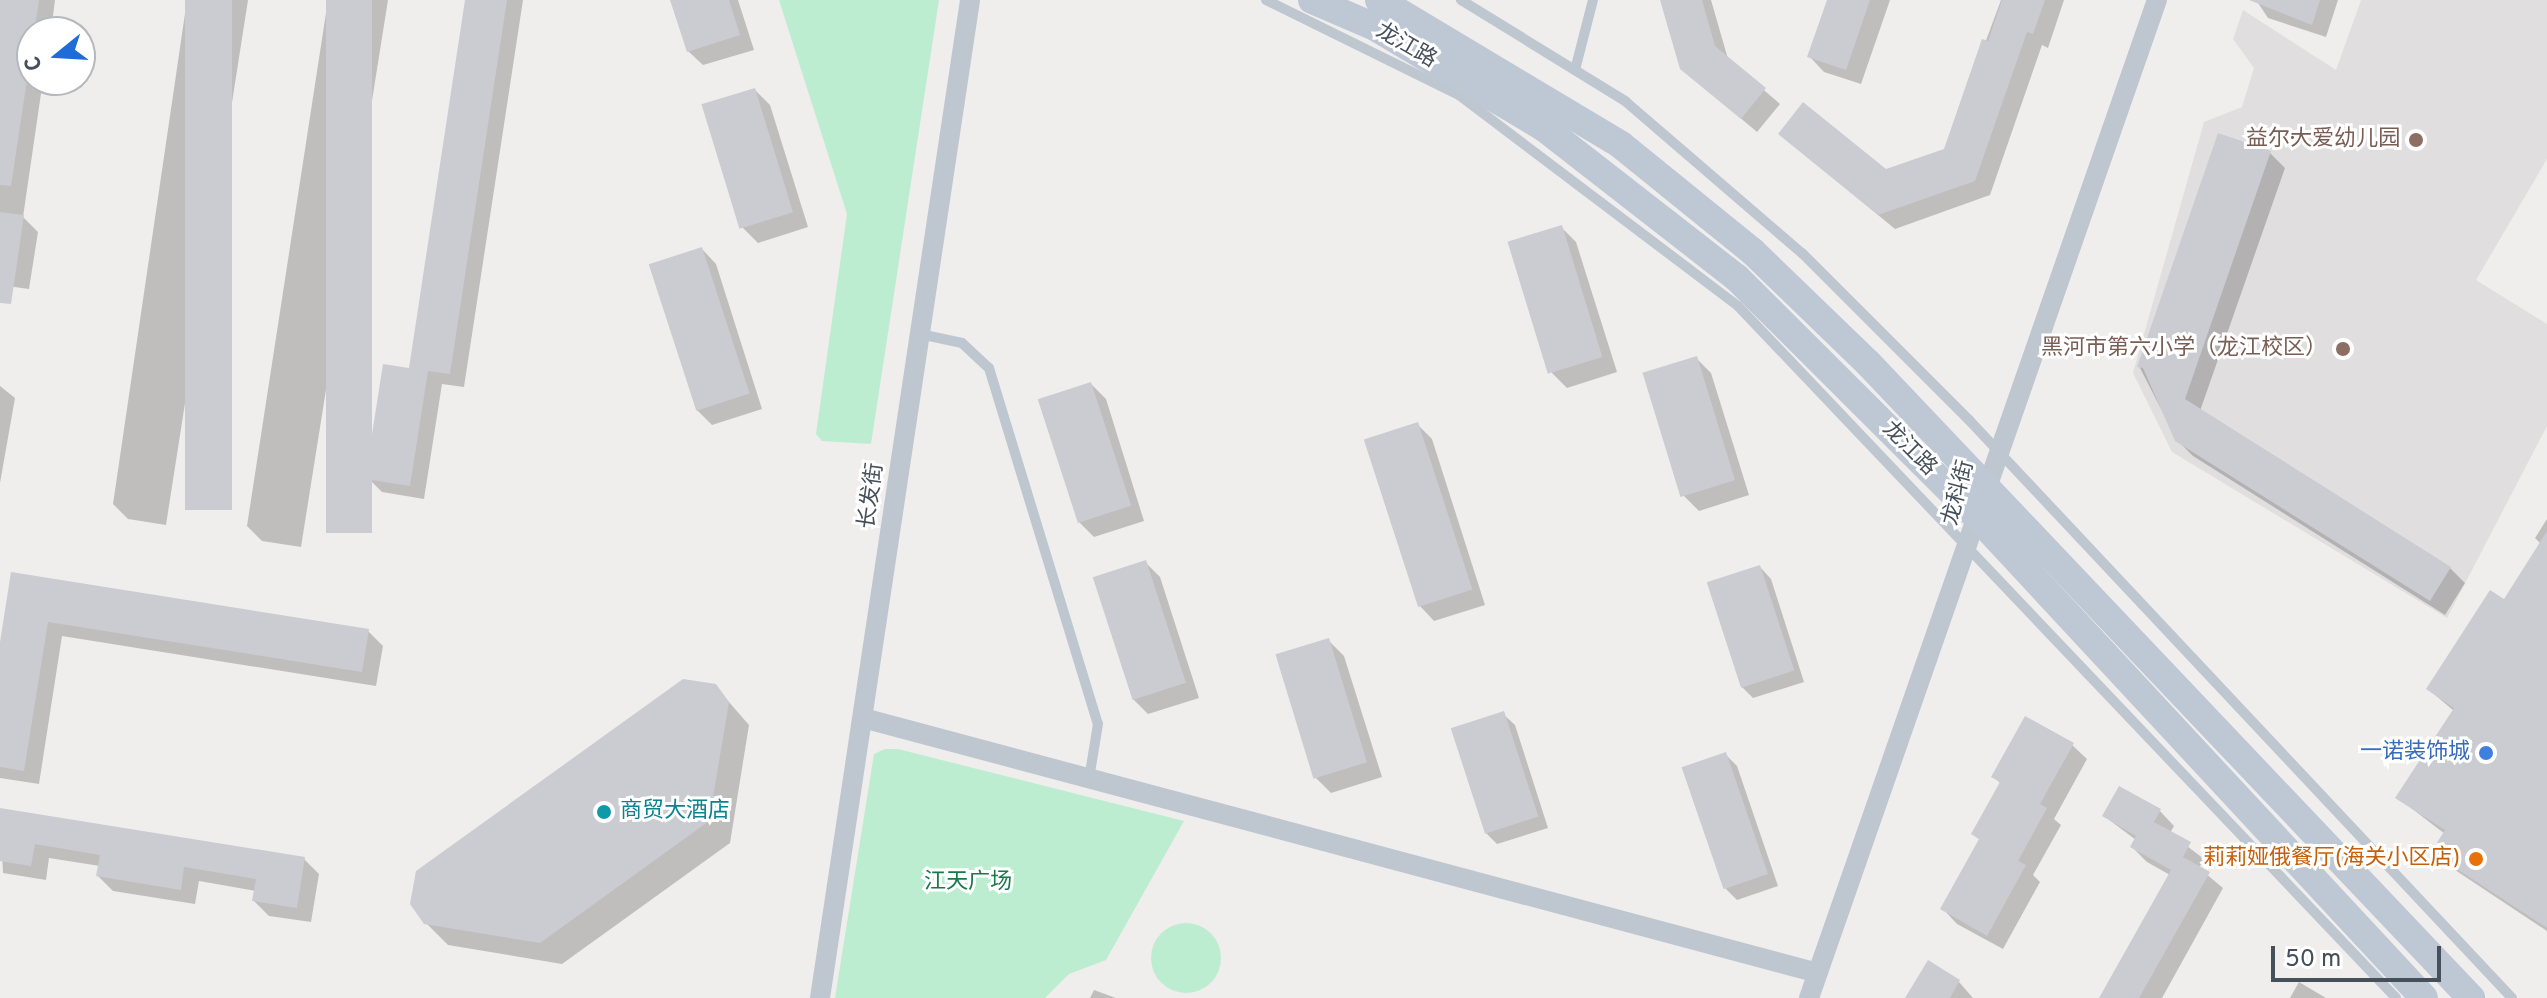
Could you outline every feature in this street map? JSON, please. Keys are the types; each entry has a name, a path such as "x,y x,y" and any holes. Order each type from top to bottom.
{"street":[{"name":"长发街","path":"820,998 970,0"},
{"name":"龙江路","path":"1312,0 1375,27 1543,127 1737,278 1978,518 2424,998"},
{"name":"龙江路","path":"1379,0 1621,145 1752,251 1987,489 2471,998"},
{"name":"龙科街","path":"1809,998 1969,551 1996,449 2157,0"},
{"path":"863,718 1818,973"}],"lane":[{"path":"1266,0 1459,95 1738,306 2396,998"},
{"path":"1461,0 1625,101 1802,253 1996,449 2512,998"},
{"path":"1575,70 1593,0"},
{"path":"920,334 962,343 989,368 1098,724 1089,779"}],"shaded area":[{"name":"黑河市第六小学（龙江校区）","path":"2361,0 2547,0 2547,159 2476,280 2547,324 2547,426 2447,618 2172,452 2133,373 2204,122 2242,107 2254,68 2233,39 2243,10 2336,70"}],"green space":[{"path":"779,0 939,0 871,444 822,441 816,434 847,214"},
{"name":"江天广场","path":"885,749 898,749 1184,821 1106,960 1069,974 1045,998 835,998 874,754"},
{"path":"1186,923 1211,933 1221,958 1211,983 1186,993 1161,983 1151,958 1161,933"}],"building":[{"path":"0,0 39,0 37,16 16,16 16,96 25,96 11,186 0,185"},
{"path":"185,0 232,0 232,510 185,510"},
{"path":"326,0 372,0 372,533 326,533"},
{"path":"465,0 507,0 450,374 428,371 410,486 365,479 383,364 409,368"},
{"path":"670,0 729,0 740,35 687,52"},
{"path":"1660,0 1702,0 1715,46 1766,88 1741,119 1680,69"},
{"path":"1827,0 1870,0 1846,70 1807,57"},
{"path":"2002,0 2045,0 2033,34 2027,32 1975,181 1878,215 1778,134 1803,102 1886,169 1944,149 1982,39 1988,41"},
{"path":"2249,0 2320,0 2312,25"},
{"path":"755,88 793,212 739,229 701,104"},
{"path":"2218,133 2271,151 2185,399 2451,567 2430,601 2175,441 2143,368 2137,367"},
{"path":"0,212 24,215 11,304 0,303"},
{"path":"1562,225 1602,357 1548,374 1507,242"},
{"path":"702,247 750,393 696,411 649,264"},
{"path":"1697,356 1735,480 1680,497 1642,373"},
{"path":"1091,382 1131,506 1078,523 1038,399"},
{"path":"1418,422 1472,589 1418,607 1364,440"},
{"name":"一诺装饰城","path":"2547,531 2547,928 2431,852 2445,830 2395,798 2454,708 2426,689 2490,590 2504,599"},
{"path":"1146,560 1186,683 1133,700 1093,577"},
{"path":"1760,565 1794,671 1741,688 1707,582"},
{"path":"11,572 369,629 362,672 48,622 24,771 0,767 0,642"},
{"path":"1329,638 1367,762 1313,779 1275,654"},
{"name":"商贸大酒店","path":"683,679 716,684 729,702 709,821 540,943 424,924 410,904 416,871"},
{"path":"1504,711 1538,817 1485,834 1451,728"},
{"path":"2025,716 2074,743 2040,804 2047,808 2018,861 2026,865 1987,936 1940,909 1979,839 1971,834 2000,782 1991,777"},
{"path":"1726,752 1768,874 1724,889 1682,767"},
{"path":"2119,786 2161,809 2154,822 2191,842 2183,857 2210,872 2139,998 2099,998 2171,870 2130,847 2136,836 2102,816"},
{"path":"0,808 305,857 297,908 252,901 256,879 184,867 181,890 96,876 100,855 35,844 31,866 0,861"},
{"path":"1928,960 1960,980 1950,998 1905,998"}],"place":[{"name":"益尔·大爱幼儿园","path":"2416,140"},
{"name":"黑河市第六小学（龙江校区）","path":"2343,349"},
{"name":"一诺装饰城","path":"2486,753"},
{"name":"商贸大酒店","path":"604,812"},
{"name":"莉莉娅俄餐厅(海关小区店)","path":"2476,859"}]}
